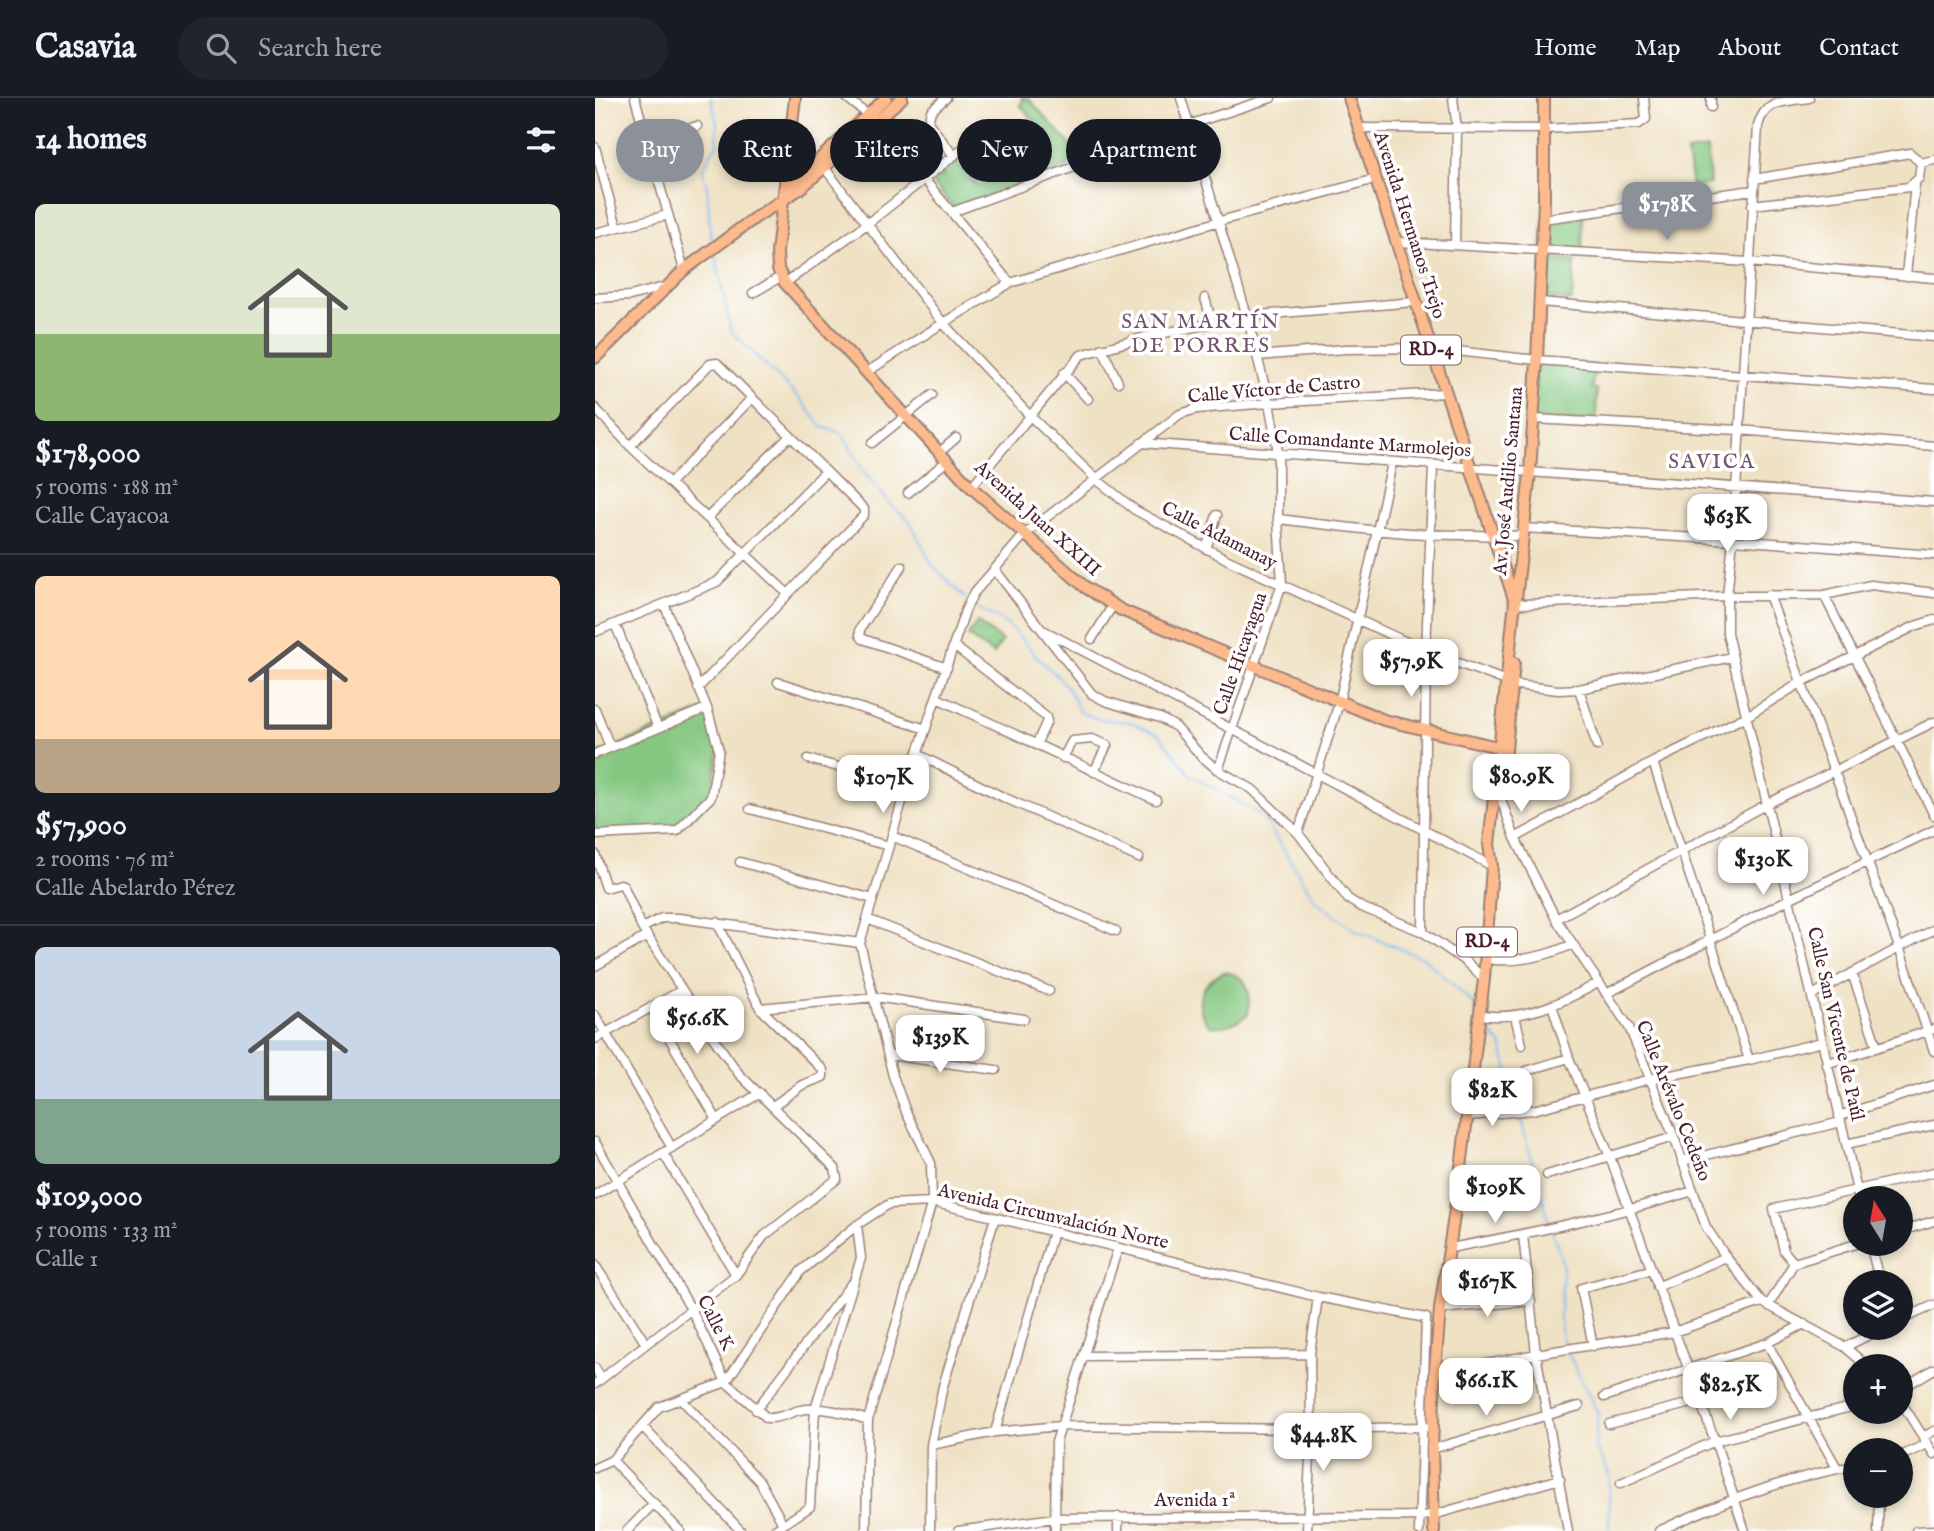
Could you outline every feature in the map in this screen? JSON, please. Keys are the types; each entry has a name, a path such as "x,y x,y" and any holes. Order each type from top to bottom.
{"main road":[{"path":"783,280 778,269 777,252 795,98"},
{"path":"873,118 885,98"},
{"path":"595,358 684,270 801,188 873,118 902,98"},
{"name":"Avenida Hermanos Trejo","path":"1349,98 1514,601"},
{"name":"Av. José Audilio Santana","path":"1514,601 1534,419 1543,219 1544,98"},
{"path":"782,200 796,181 862,118 873,118"},
{"name":"Avenida Juan XXIII","path":"783,280 971,487 1085,587 1113,605 1339,703 1384,720 1503,749"},
{"name":"RD-4","path":"1492,866 1489,844 1510,682 1514,601"},
{"name":"RD-4","path":"1433,1531 1432,1449 1427,1427 1440,1309 1485,979 1503,749"}],"street":[{"path":"635,98 641,119"},
{"path":"847,98 873,118"},
{"path":"946,98 931,111 928,122 954,156"},
{"name":"Calle Hicayagua","path":"1181,98 1189,119"},
{"path":"1206,119 1271,98"},
{"path":"1454,98 1457,129 1455,244"},
{"path":"1360,128 1544,128 1639,124 1646,119 1644,98"},
{"name":"Calle San Vicente de Paúl","path":"1804,98 1765,108 1760,115 1758,126 1733,540 1727,596 1727,633 1856,1186"},
{"path":"595,147 617,227"},
{"path":"1753,179 1910,153 1921,163"},
{"path":"943,165 957,154"},
{"path":"1921,163 1934,160"},
{"path":"1906,276 1915,184 1919,178 1921,163"},
{"name":"Calle Adamanay","path":"824,167 943,323 1029,415 1096,479 1135,510 1206,549 1426,651 1510,682 1557,690 1579,689 1732,657"},
{"path":"952,212 1066,170"},
{"path":"867,372 1010,283 1375,179"},
{"path":"658,182 684,270"},
{"path":"753,293 783,280 867,224 922,182"},
{"path":"927,182 1010,283"},
{"name":"Calle Hicayagua","path":"1208,182 1247,316 1269,403 1278,452 1282,584 1218,770"},
{"path":"1752,205 1909,187 1915,184"},
{"path":"1543,219 1753,190"},
{"path":"595,233 667,215"},
{"path":"1398,242 1749,262 1934,278"},
{"path":"595,298 630,296 667,286"},
{"path":"1205,298 1212,323"},
{"path":"971,487 1081,355 1247,316 1415,302"},
{"path":"1540,302 1934,337"},
{"path":"1102,348 1118,382"},
{"path":"1257,356 1346,349 1430,348 1537,360 1934,389"},
{"path":"631,446 710,364 717,363 863,507 864,514 698,688"},
{"path":"1064,373 1088,399"},
{"name":"Calle Víctor de Castro","path":"860,943 907,785 965,611 973,594 1025,534 1184,412 1269,403 1445,393"},
{"path":"872,443 932,395"},
{"path":"670,482 752,398"},
{"path":"595,408 631,446 788,594"},
{"path":"1534,419 1739,430 1934,446"},
{"path":"707,518 790,436"},
{"path":"908,493 956,438"},
{"name":"Calle Comandante Marmolejos","path":"1141,443 1934,502"},
{"path":"1298,833 1339,703 1392,463"},
{"path":"1423,932 1426,651 1433,466"},
{"path":"595,632 717,582 826,471"},
{"path":"1206,549 1217,515"},
{"path":"1278,519 1430,536 1491,535 1503,538 1523,532 1733,540 1934,555"},
{"path":"902,566 860,629 860,635 863,639 947,668"},
{"path":"995,570 1092,694 1105,701 1160,718 1176,727 1201,756 1218,770 1252,789 1298,833 1348,899 1423,932 1466,961 1485,979"},
{"path":"1514,601 1524,604 1824,595 1871,586 1934,593"},
{"path":"1769,595 1931,1030 1934,1051"},
{"path":"1824,595 1934,815"},
{"path":"595,835 677,831 711,797 719,750 707,708 664,604"},
{"path":"1092,639 1113,605"},
{"path":"1515,838 1653,762 1747,716 1802,682 1915,626 1934,620"},
{"path":"615,624 658,728"},
{"path":"1041,629 1492,866"},
{"path":"954,646 1046,717 1047,721 1035,745"},
{"path":"778,682 926,729"},
{"path":"1579,689 1597,746"},
{"path":"937,698 1156,800"},
{"path":"595,754 707,708"},
{"path":"595,709 610,747"},
{"path":"1556,919 1767,804 1934,722"},
{"path":"1063,758 1072,741 1090,739 1107,745 1094,772"},
{"path":"917,754 1003,797 1139,858"},
{"path":"808,759 907,785"},
{"path":"1653,762 1683,848 1749,1060"},
{"name":"Calle Arévalo Cedeño","path":"1501,799 1515,838 1556,919 1571,945 1629,1027 1674,1137 1706,1227 1726,1257 1765,1304 1845,1347 1853,1354"},
{"path":"750,809 889,846"},
{"path":"1606,994 1791,898 1934,830"},
{"path":"892,836 1116,931"},
{"path":"595,854 607,888"},
{"path":"740,862 873,899"},
{"path":"595,892 623,885 644,932 739,1074 835,1168 837,1179 764,1236 736,1275 692,1311 598,1382 595,1368"},
{"path":"595,966 662,918 670,917 860,943 893,1076 906,1112 931,1163 933,1179 932,1202 868,1420 866,1531"},
{"path":"867,919 1049,991"},
{"path":"717,922 760,1008 824,1073 823,1077 802,1084 773,1106"},
{"path":"1812,995 1934,929"},
{"path":"1486,959 1525,959 1556,952 1571,945"},
{"path":"1852,973 1877,1047"},
{"path":"1480,1017 1515,1016 1552,1004 1598,984"},
{"path":"595,1039 682,990"},
{"path":"760,1008 875,997 1024,1019"},
{"path":"1552,1004 1569,1058 1610,1157 1715,1441 1745,1531"},
{"path":"651,1007 717,1120"},
{"path":"595,1015 672,1148"},
{"path":"1515,1016 1522,1045"},
{"path":"1826,1064 1931,1030"},
{"path":"1468,1116 1519,1111 1822,1042"},
{"path":"889,1055 996,1070"},
{"path":"1526,1071 1569,1058"},
{"path":"1682,1161 1840,1119 1934,1085"},
{"path":"595,1195 759,1093"},
{"path":"1846,1144 1934,1125"},
{"path":"1547,1175 1674,1137"},
{"name":"Calle K","path":"595,1142 692,1311 726,1382 756,1410"},
{"path":"663,1153 736,1275"},
{"path":"1871,1186 1934,1172"},
{"path":"1460,1176 1521,1176"},
{"path":"1450,1248 1629,1211 1693,1191"},
{"path":"1794,1263 1784,1251 1775,1209 1843,1192"},
{"name":"Avenida Circunvalación Norte","path":"726,1382 800,1271 857,1225 889,1204 932,1202 1318,1297 1426,1318 1427,1427"},
{"path":"930,1531 932,1445 943,1386 995,1218"},
{"path":"1913,1228 1934,1222"},
{"path":"773,1531 810,1507 815,1409 861,1258 857,1225"},
{"path":"995,1432 1053,1232"},
{"path":"1523,1235 1536,1354 1568,1531"},
{"path":"1055,1531 1055,1454 1060,1426 1086,1356 1118,1248"},
{"path":"1435,1371 1467,1368 1674,1332 1765,1304 1794,1263 1843,1248"},
{"path":"1657,1287 1726,1257"},
{"path":"595,1265 646,1344"},
{"path":"1593,1346 1581,1288 1650,1270"},
{"path":"854,1280 756,1410 767,1418 815,1409 842,1412 868,1420"},
{"path":"1307,1531 1311,1429 1310,1354 1318,1297"},
{"path":"1440,1309 1531,1301"},
{"path":"1913,1315 1934,1306"},
{"path":"1604,1397 1767,1343 1804,1324"},
{"path":"1845,1347 1859,1340"},
{"path":"1767,1343 1837,1468"},
{"path":"1086,1356 1310,1354"},
{"path":"1913,1382 1934,1369"},
{"path":"595,1468 612,1460 659,1407 726,1382"},
{"path":"681,1399 760,1482 783,1524"},
{"path":"1609,1424 1699,1401"},
{"path":"1432,1449 1579,1406"},
{"path":"1622,1483 1715,1441 1843,1409"},
{"path":"1913,1421 1934,1454"},
{"path":"642,1426 741,1531"},
{"path":"932,1445 995,1432 1060,1426 1311,1429 1427,1427 1419,1531"},
{"path":"1913,1448 1934,1431"},
{"path":"612,1460 680,1531"},
{"path":"1659,1531 1735,1499 1843,1467"},
{"name":"Avenida 1ª","path":"958,1531 1055,1518 1433,1515 1560,1479"},
{"path":"627,1531 654,1503"},
{"path":"1878,1531 1879,1508"},
{"path":"1118,1517 1118,1531"},
{"path":"1680,1521 1683,1531"},
{"path":"1916,1531 1934,1530"}],"green space":[{"path":"1021,98 1028,98 1047,119 1033,119 1020,105 1023,101"},
{"path":"1052,125 1066,140 1066,167 1052,172"},
{"path":"1707,149 1710,184 1692,187 1687,152"},
{"path":"954,159 957,163 957,182 973,182 976,185 975,182 1026,182 954,209 932,182 943,182 943,168"},
{"path":"1583,214 1582,252 1541,249 1543,219"},
{"path":"1550,259 1575,260 1572,301 1547,298"},
{"path":"1537,360 1595,365 1592,388 1597,389 1596,422 1533,419"},
{"path":"977,622 1002,641 993,654 968,636"},
{"path":"707,708 719,750 711,797 677,831 595,835 595,755"},
{"path":"1224,972 1239,977 1247,986 1248,1014 1231,1024 1210,1026 1201,1011 1201,996 1209,982"}],"waterway":[{"path":"711,98 717,123 717,143 702,171 707,189 713,245"},
{"path":"715,254 731,331 800,399 822,427 842,433 865,474 891,505 910,521 932,565 966,599"},
{"path":"973,605 1013,629 1063,682 1079,711 1098,719 1130,722 1159,735 1191,775 1256,812 1268,825 1315,900 1355,930 1425,959 1473,1003 1476,1011"},
{"path":"1482,1025 1501,1044 1518,1108"},
{"path":"1519,1113 1550,1226"},
{"path":"1552,1231 1563,1269 1560,1327 1565,1346"},
{"path":"1567,1351 1598,1413 1595,1446 1609,1474 1609,1531"}],"district":[{"name":"SAN MARTÍN DE PORRES","path":"1201,334"},
{"name":"SAVICA","path":"1712,462"}]}
